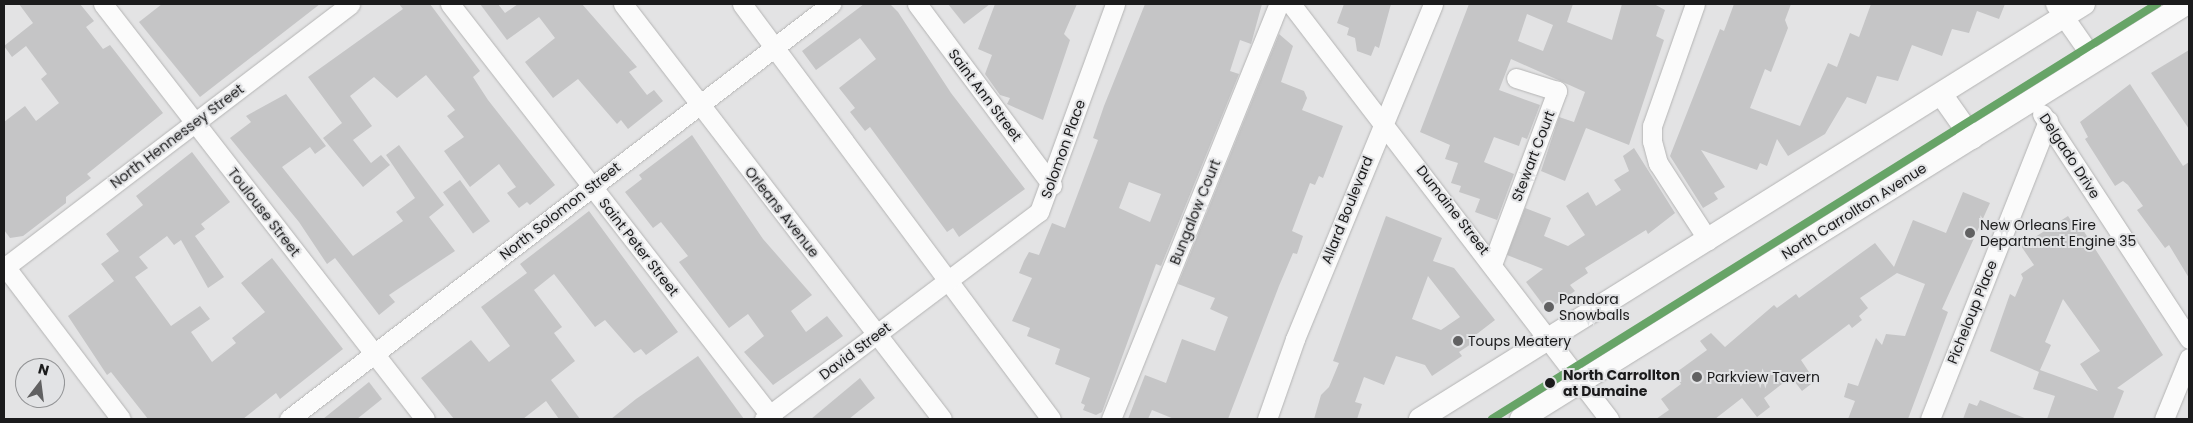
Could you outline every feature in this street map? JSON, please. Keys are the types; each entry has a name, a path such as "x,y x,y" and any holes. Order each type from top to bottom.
{"main road":[{"path":"1420,419 1550,340 1941,94 2059,10 2084,4"},
{"name":"North Carrollton Avenue","path":"1522,419 2186,4"},
{"path":"1941,94 1972,138"}],"street":[{"name":"Toulouse Street","path":"103,4 425,419"},
{"name":"North Hennessey Street","path":"4,267 350,4"},
{"name":"Saint Peter Street","path":"450,4 769,418"},
{"name":"Orleans Avenue","path":"623,4 942,419"},
{"path":"742,4 776,46 947,283 1052,419"},
{"name":"North Solomon Street","path":"289,419 831,4"},
{"name":"Saint Ann Street","path":"917,4 1052,185"},
{"name":"Solomon Place","path":"947,283 1039,212 1052,185 1115,4"},
{"name":"Bungalow Court","path":"1110,419 1279,4"},
{"name":"Dumaine Street","path":"1291,4 1493,262 1609,419"},
{"name":"Allard Boulevard","path":"1267,419 1383,121 1433,4"},
{"path":"1695,4 1652,126 1652,141 1658,163 1708,240"},
{"path":"2059,10 2094,60"},
{"name":"Stewart Court","path":"1493,262 1557,91 1516,78"},
{"name":"Delgado Drive","path":"2033,99 2189,339"},
{"name":"Picheloup Place","path":"1930,419 2048,121"},
{"path":"4,267 121,419"},
{"name":"David Street","path":"769,418 877,334 947,283"},
{"path":"2164,419 2189,358"}],"building":[{"path":"19,4 80,4 94,21 86,27 103,49 110,45 163,113 87,174 91,178 66,197 66,203 23,236 10,238 4,230 4,122 25,106 36,121 59,103 41,79 47,74 26,46 12,57 4,46 33,23"},
{"path":"162,4 320,4 200,97 139,22"},
{"path":"399,4 430,4 480,71 473,77 488,100 555,185 530,205 527,202 519,208 507,193 516,187 499,164 470,187 444,151 464,137 447,116 455,110 426,75 397,98 374,77 350,96 372,126 353,140 371,163 381,155 390,165 363,187 323,138 342,123 308,77 403,9"},
{"path":"480,4 498,4 505,13 518,4 582,4 637,67 629,72 647,95 654,90 663,101 628,129 621,120 617,124 578,79 553,98 525,62 555,38 539,17 507,40"},
{"path":"864,4 890,4 898,12 951,93 1025,189 959,237 953,228 947,232 870,127 865,131 850,112 855,108 839,88 876,59 860,38 816,70 802,51"},
{"path":"948,4 990,4 964,24"},
{"path":"995,4 1077,4 1064,34 1070,40 1043,120 1007,104 1010,98 1000,95 985,74 992,55 978,49"},
{"path":"1145,4 1262,4 1251,44 1240,40 1230,71 1239,74 1161,266 1156,264 1102,412 1096,415 1083,410 1085,405 1081,403 1090,378 1055,364 1060,349 1027,336 1030,328 1012,321 1032,278 1019,273 1024,261 1029,252 1039,255 1052,223 1065,228 1098,140 1093,138","holes":["1129,182 1161,194 1150,222 1119,208"]},
{"path":"1344,4 1391,4 1379,48 1375,46 1371,56 1357,51 1355,38 1347,35 1349,28 1337,23"},
{"path":"1469,4 1573,4 1567,22 1612,40 1622,4 1654,4 1665,10 1656,36 1664,40 1629,145 1586,128 1565,181 1541,171 1559,117 1574,122 1585,92 1511,59 1499,90 1540,105 1527,139 1522,137 1519,146 1494,137 1484,162 1514,174 1497,220 1475,212 1480,199 1459,192 1461,186 1451,183 1458,163 1445,159 1450,145 1420,132","holes":["1527,14 1553,25 1543,51 1518,41"]},
{"path":"1734,4 1791,4 1785,20 1788,28 1771,72 1765,69 1750,108 1800,126 1828,63 1837,67 1850,33 1859,37 1871,4 2005,4 1999,19 1977,11 1969,33 1952,29 1942,56 1912,45 1898,81 1877,76 1866,104 1847,97 1825,134 1788,156 1777,139 1767,166 1760,163 1757,170 1701,150 1725,187 1714,193 1718,199 1703,208 1670,156 1720,29 1724,31"},
{"path":"1279,34 1293,46 1281,82 1304,91 1307,98 1302,110 1343,126 1323,178 1319,176 1315,185 1310,183 1292,231 1303,236 1297,254 1293,253 1279,286 1228,419 1174,419 1152,410 1148,419 1128,419 1145,375 1166,383 1182,339 1215,351 1228,317 1210,309 1215,298 1178,284"},
{"path":"2189,50 2189,129 2151,73"},
{"path":"2130,84 2183,166 2189,162 2189,278 2169,245 2165,248 2137,210 2143,206 2128,185 2123,181 2115,186 2085,139 2088,137 2080,122"},
{"path":"286,94 326,146 315,154 310,147 282,167 353,256 403,221 396,212 415,198 386,155 399,145 444,205 429,217 455,251 389,295 395,302 379,315 335,258 327,264 299,222 230,138 251,122 246,116"},
{"path":"692,135 763,239 812,295 791,311 806,332 827,316 843,336 773,385 744,352 764,336 748,314 729,328 679,262 688,256 661,222 653,228 625,192 642,179 639,175"},
{"path":"1634,148 1675,213 1648,234 1646,230 1585,268 1588,273 1570,285 1575,291 1547,310 1526,282 1543,269 1507,255 1525,208 1551,218 1544,236 1568,246 1585,235 1566,206 1588,192 1596,206 1621,190 1614,180 1629,171 1623,156"},
{"path":"192,152 230,202 201,224 205,229 195,236 224,277 208,288 181,240 174,245 167,236 139,257 148,268 135,277 171,326 200,306 210,319 191,332 212,362 236,343 232,338 265,312 241,283 272,258 343,349 280,399 276,393 243,419 148,419 111,372 107,375 68,316 114,281 101,264 119,251 106,234 143,205 136,196"},
{"path":"460,180 490,221 473,234 443,192"},
{"path":"1963,192 1990,203 1942,309 1948,312 1908,419 1848,419 1855,401 1844,397 1848,383 1858,386 1876,338 1882,345 1886,334 1905,336 1925,284 1897,273 1860,298 1868,308 1859,316 1862,320 1852,328 1849,324 1801,360 1815,381 1802,391 1791,377 1764,398 1770,407 1757,417 1742,398 1715,419 1656,419 1669,410 1661,399 1681,384 1674,374 1707,350 1700,341 1711,333 1725,347 1774,305 1777,308 1796,294 1799,298 1875,243 1894,267 1913,220 1946,233"},
{"path":"589,211 678,332 646,355 641,349 634,353 605,320 595,327 554,274 534,290 562,327 554,333 575,361 551,380 580,419 559,419 546,401 523,419 454,419 421,378 471,340 489,362 510,346 481,307 527,273 520,264"},
{"path":"1386,216 1442,238 1433,261 1454,268 1495,320 1469,340 1471,344 1459,352 1462,356 1432,376 1425,365 1396,356 1384,385 1364,377 1355,402 1362,404 1357,419 1314,419 1321,395 1329,387 1339,363 1333,361","holes":["1428,276 1460,317 1441,330 1412,319"]},
{"path":"2068,216 2072,222 2076,219 2163,355 2117,388 2124,391 2113,419 2047,419 2055,396 2033,389 2039,372 1990,351 2010,294 2015,297 2023,278 2021,274 2034,265 2021,246","holes":["2063,299 2100,351 2080,364 2098,391 2040,370 2051,345 2045,342"]},
{"path":"698,356 744,419 611,419 636,399"},
{"path":"860,378 875,398 849,419 811,419"},
{"path":"369,382 382,399 357,419 323,419"},
{"path":"1980,400 2027,419 1963,419 1969,403 1977,406"}],"transit line":[{"path":"1492,419 2157,4"}],"place":[{"name":"New Orleans Fire Department Engine 35","path":"1970,233"},
{"name":"Pandora Snowballs","path":"1549,307"},
{"name":"Toups Meatery","path":"1458,341"},
{"name":"Parkview Tavern","path":"1697,377"},
{"name":"North Carrollton at Dumaine","path":"1550,383"}]}
